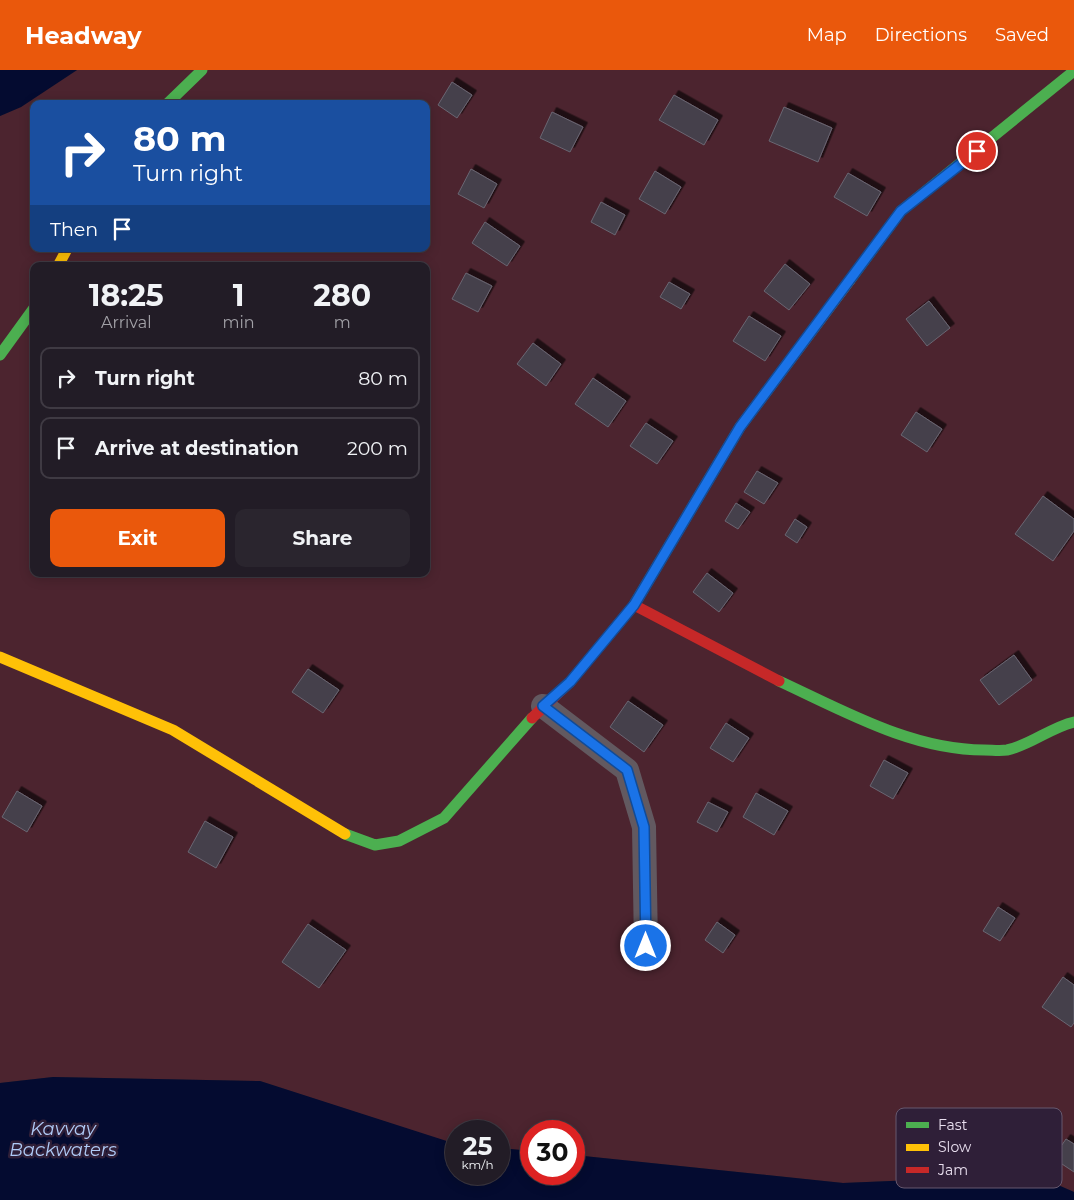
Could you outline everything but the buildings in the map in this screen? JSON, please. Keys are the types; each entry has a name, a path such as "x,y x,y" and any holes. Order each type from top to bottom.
{"street":[{"path":"170,100 202,70"},
{"path":"0,658 173,730 348,836 375,845 399,841 444,818 543,706 570,682 634,605 740,427 901,211 1074,72"},
{"path":"0,355 30,314"},
{"path":"634,605 747,666 878,727 956,750 1007,750 1039,738 1064,724 1074,722"},
{"path":"543,706 627,770 644,827 646,946"}],"shaded area":[{"path":"77,70 1074,70 1074,1192 1062,1187 1062,1108 896,1108 896,1181 843,1183 585,1156 585,1120 520,1120 520,1150 510,1149 510,1120 445,1120 445,1141 260,1081 53,1077 0,1083 0,116 30,101 30,252 430,252 430,100 32,100"}],"water":[{"path":"0,70 77,70 21,107 0,116"},
{"name":"Kavvay Backwaters","path":"53,1077 260,1081 445,1140 445,1185 510,1185 510,1149 520,1150 520,1185 585,1185 585,1156 843,1183 896,1181 896,1188 1062,1187 1074,1192 1074,1200 0,1200 0,1083"}],"traffic: fast":[{"path":"171,100 202,70"},
{"path":"850,280 901,211 1074,71"},
{"path":"0,355 30,314"},
{"path":"779,681 879,727 905,736 957,748 1007,750 1016,748 1074,722"},
{"path":"345,834 375,845 399,841 444,818 532,718"}],"traffic: slow":[{"path":"60,262 65,252"},
{"path":"634,605 740,427 850,280"},
{"path":"0,657 173,730 345,834"}],"traffic: jam":[{"path":"532,718 570,682 634,605 779,681"}],"route":[{"path":"646,946 644,827 627,770 543,706 570,682 634,605 740,427 901,211 977,151"}]}
